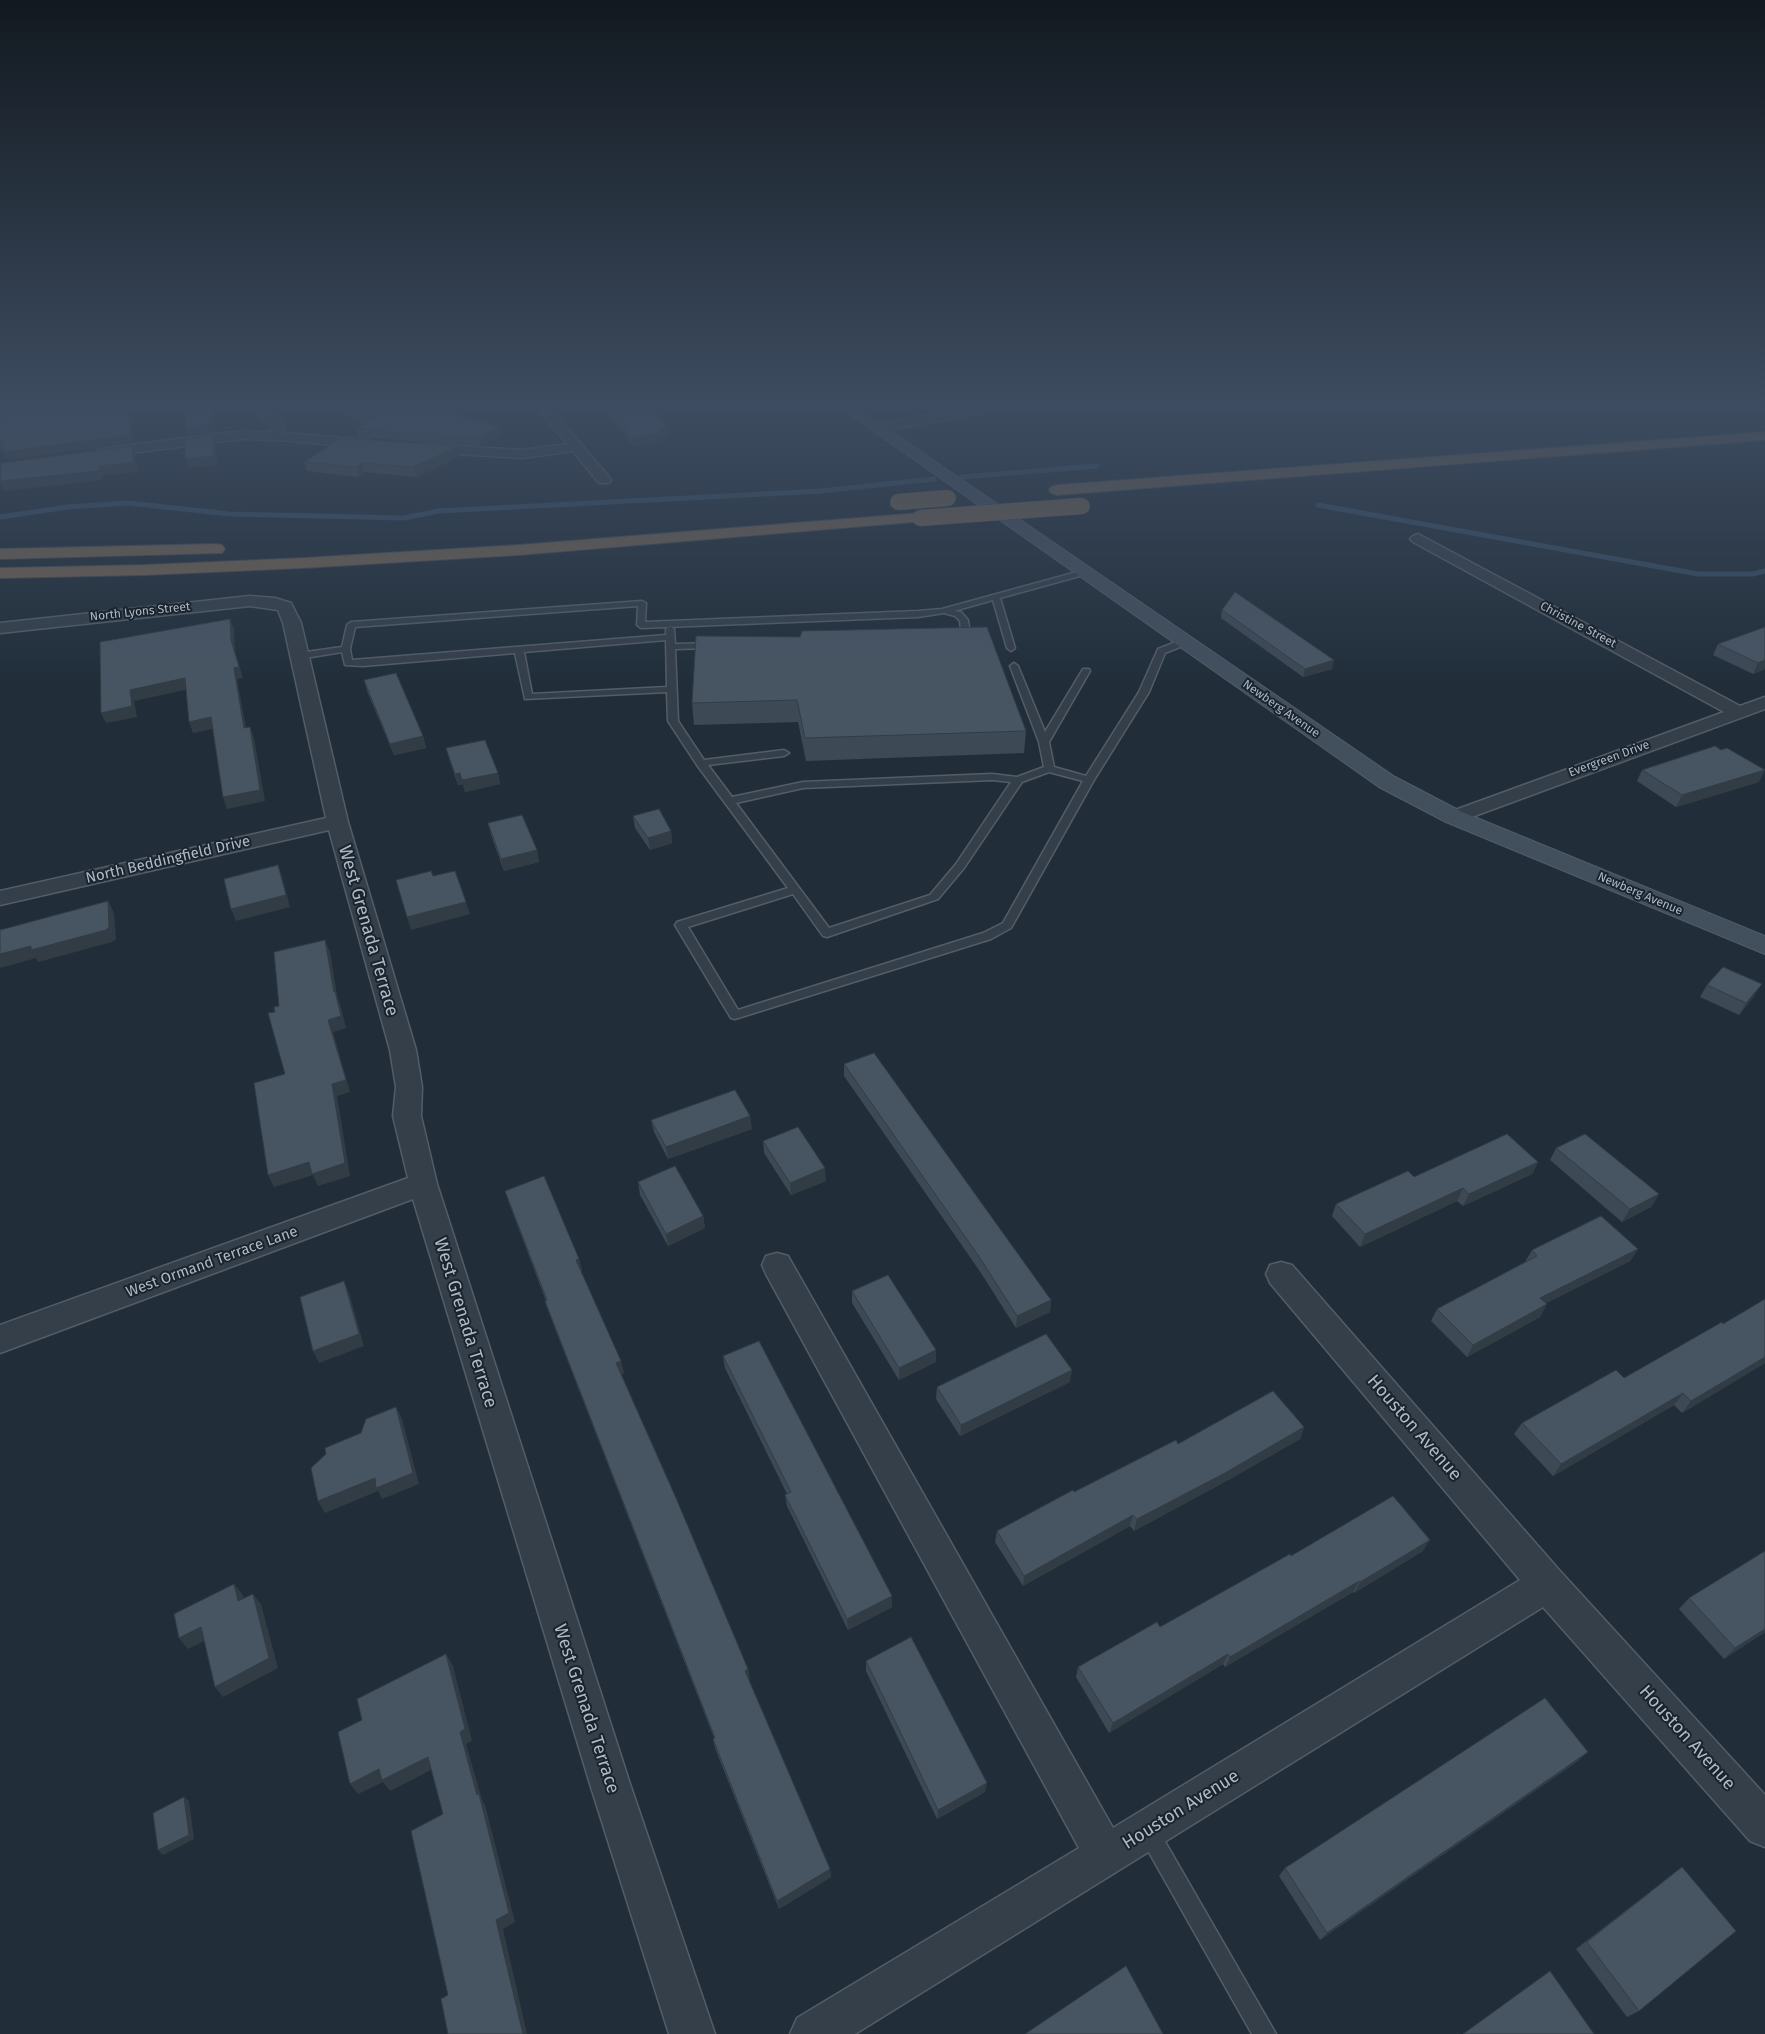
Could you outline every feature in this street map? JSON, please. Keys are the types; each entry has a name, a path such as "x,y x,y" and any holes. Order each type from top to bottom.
{"highway":[{"path":"878,504 973,496"},
{"path":"0,573 145,570 303,563 518,550 1100,504"},
{"path":"0,554 235,548"}],"street":[{"name":"Newberg Avenue","path":"974,496 1388,782 1454,817 1765,946"},
{"name":"Christine Street","path":"1418,539 1738,712"},
{"name":"North Lyons Street","path":"0,628 231,602 265,601 279,604"},
{"name":"West Grenada Terrace","path":"279,604 285,607 292,623 336,822 403,1050 409,1087 407,1116 423,1184 601,1756 692,2034"},
{"name":"Evergreen Drive","path":"1454,817 1765,703"},
{"name":"North Beddingfield Drive","path":"0,898 336,822"},
{"name":"West Ormand Terrace Lane","path":"0,1339 423,1184"},
{"path":"777,1265 1106,1856"},
{"name":"Houston Avenue","path":"1280,1274 1548,1584 1765,1826"},
{"name":"Houston Avenue","path":"813,2034 1548,1584"}],"lane":[{"path":"720,645 670,642 519,649 348,663 346,649 351,625 642,602 641,625 943,611 1084,572"},
{"path":"996,597 1011,648"},
{"path":"943,611 958,614 964,620 966,634 947,635"},
{"path":"670,624 673,721 701,763 827,933 934,897 960,866 1018,780"},
{"path":"795,890 681,925 736,1015 987,936 1007,925 1089,780 1144,692 1161,651 1184,642"},
{"path":"299,656 346,649"},
{"path":"519,649 528,697 672,689"},
{"path":"1014,666 1044,742 1049,769"},
{"path":"1044,742 1086,671"},
{"path":"701,763 784,754"},
{"path":"729,801 803,785 992,777 1018,780 1049,769 1089,780"},
{"path":"1147,1831 1265,2034"}],"building":[{"path":"1235,592 1334,660 1305,669 1222,610"},
{"path":"230,619 231,640 239,667 234,668 244,728 250,727 260,790 223,797 211,717 189,722 185,678 130,690 132,706 101,713 100,642"},
{"path":"987,627 1026,731 805,738 797,700 692,703 696,636 800,637 802,631"},
{"path":"1765,627 1765,660 1758,663 1718,644"},
{"path":"396,673 423,736 390,744 364,680"},
{"path":"485,740 498,773 462,780 460,773 455,774 446,748"},
{"path":"1715,746 1721,750 1727,748 1765,770 1682,795 1642,770"},
{"path":"659,809 671,831 648,838 633,816"},
{"path":"522,815 537,850 501,859 488,823"},
{"path":"278,865 286,895 231,909 224,879"},
{"path":"431,871 433,876 455,871 466,902 407,917 396,880"},
{"path":"108,901 109,927 106,930 31,950 31,946 0,954 0,930"},
{"path":"325,940 334,992 341,1016 328,1020 346,1080 332,1084 345,1163 312,1174 309,1162 268,1175 254,1083 285,1074 268,1013 275,1012 274,1007 279,1006 274,952"},
{"path":"1723,967 1762,984 1746,1003 1707,985"},
{"path":"874,1053 1051,1300 1017,1316 980,1258 844,1064"},
{"path":"735,1090 750,1116 666,1147 651,1120"},
{"path":"798,1127 825,1168 790,1183 763,1141"},
{"path":"1507,1134 1538,1162 1469,1194 1463,1188 1365,1234 1336,1204 1408,1171 1414,1177"},
{"path":"1585,1134 1659,1194 1630,1209 1556,1148"},
{"path":"675,1166 703,1216 666,1234 638,1182"},
{"path":"544,1176 579,1259 576,1260 621,1361 616,1363 676,1498 748,1669 745,1671 830,1869 777,1901 545,1301 547,1300 505,1191"},
{"path":"1601,1216 1638,1249 1540,1298 1547,1304 1473,1345 1437,1309 1537,1256 1532,1250"},
{"path":"888,1275 936,1350 899,1368 852,1291"},
{"path":"344,1281 359,1334 313,1351 300,1297"},
{"path":"1765,1299 1765,1357 1691,1401 1683,1393 1561,1464 1522,1423 1616,1370 1624,1378"},
{"path":"1046,1334 1072,1370 961,1425 937,1387"},
{"path":"759,1341 892,1596 847,1619 785,1495 791,1492 723,1356"},
{"path":"1273,1391 1304,1427 1225,1473 1137,1519 1133,1515 1024,1576 997,1531 1073,1490 1074,1492 1176,1440 1178,1444"},
{"path":"396,1407 413,1473 376,1488 375,1478 318,1501 311,1468 326,1454 325,1448 361,1433 366,1419"},
{"path":"1393,1496 1430,1540 1230,1657 1228,1654 1113,1723 1078,1667 1157,1622 1160,1627 1290,1554 1291,1556"},
{"path":"1765,1551 1765,1629 1735,1648 1689,1598"},
{"path":"234,1584 238,1601 253,1594 269,1658 215,1687 201,1627 179,1638 174,1614"},
{"path":"911,1637 987,1783 938,1810 866,1661"},
{"path":"446,1654 465,1729 460,1732 477,1795 479,1794 509,1913 496,1920 523,2034 448,2034 441,1999 448,1995 411,1831 443,1814 428,1757 382,1780 379,1769 350,1784 338,1732 362,1720 357,1699"},
{"path":"1545,1698 1588,1752 1327,1933 1285,1868"},
{"path":"184,1797 189,1835 158,1850 153,1813"},
{"path":"1682,1867 1736,1931 1639,2011 1587,1942"},
{"path":"1126,1966 1163,2034 1025,2034"},
{"path":"1550,1971 1594,2034 1463,2034"}],"waterway":[{"path":"0,517 68,507 128,503 230,514 404,518 438,511 727,496"},
{"path":"1318,505 1698,574 1753,574 1765,571"}]}
